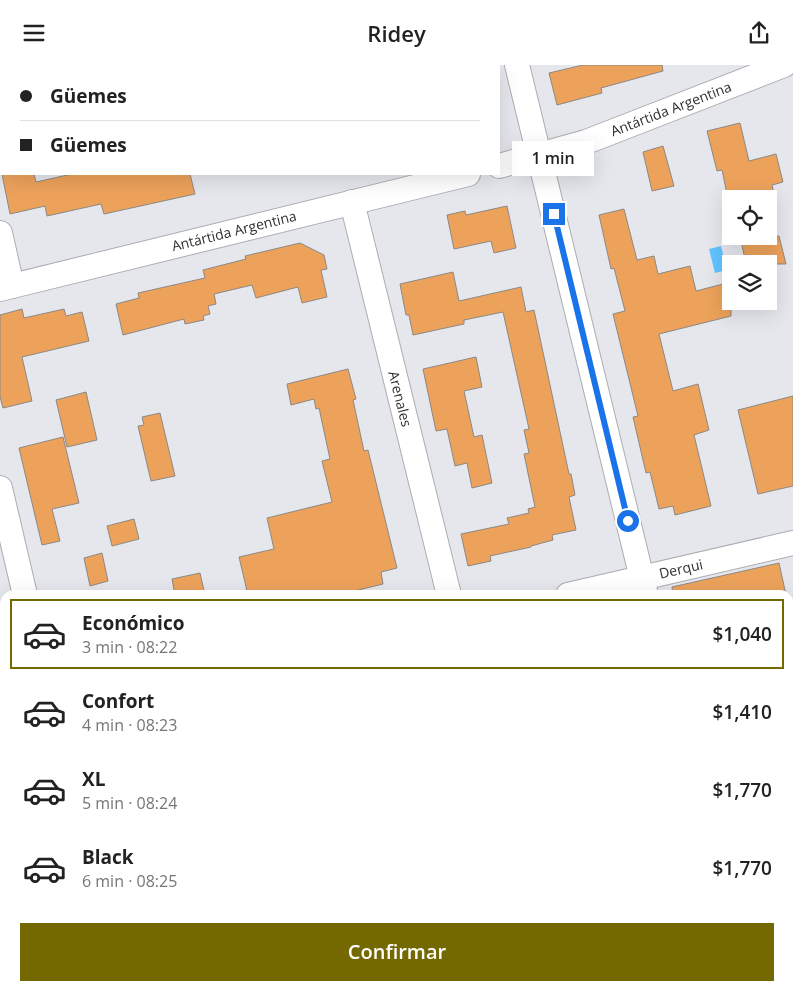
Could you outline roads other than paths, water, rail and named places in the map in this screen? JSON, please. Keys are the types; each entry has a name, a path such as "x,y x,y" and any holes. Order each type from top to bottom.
{"street":[{"path":"517,65 644,587"},
{"name":"Antártida Argentina","path":"500,166 586,142 784,65"},
{"name":"Antártida Argentina","path":"6,288 464,175"},
{"name":"Arenales","path":"352,202 448,590"},
{"path":"0,233 6,288"},
{"path":"0,488 24,590"},
{"name":"Derqui","path":"616,590 644,587 793,543"}],"water":[{"path":"721,246 723,255 722,271 715,273 709,249"}]}
